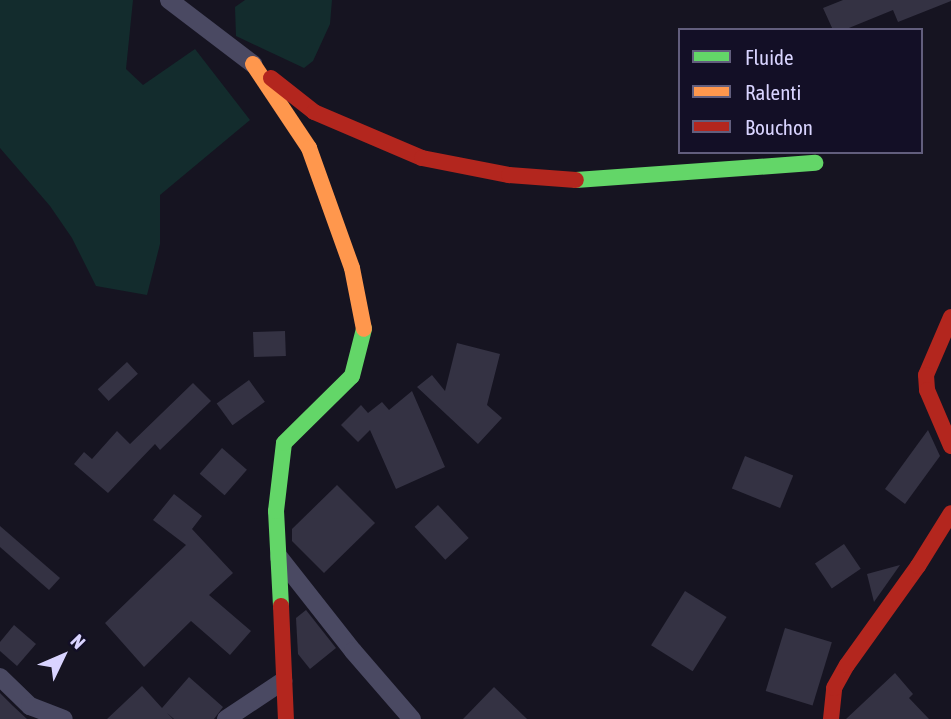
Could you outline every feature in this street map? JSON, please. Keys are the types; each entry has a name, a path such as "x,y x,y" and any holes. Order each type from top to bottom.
{"street":[{"path":"169,0 314,112 422,158 509,175 583,181 815,163"},
{"path":"253,64 309,148 352,268 364,328 352,376 284,443 276,511 286,719"},
{"path":"951,317 926,375 928,390 951,446"},
{"path":"831,719 834,688 847,664 951,513"},
{"path":"279,557 353,652 412,719"},
{"path":"0,677 30,706 64,719"},
{"path":"226,719 283,681"}],"green space":[{"path":"0,0 133,0 126,69 143,85 195,49 250,120 160,195 160,244 147,295 96,286 72,238 50,206 0,148"},
{"path":"245,0 332,0 330,24 313,61 304,68 236,36 235,7"}],"building":[{"path":"843,0 951,0 898,22 893,10 849,28 832,28 823,8"},
{"path":"285,331 286,356 254,357 253,332"},
{"path":"457,343 500,354 487,405 502,418 478,444 417,387 432,375 445,391"},
{"path":"127,362 138,374 109,401 98,389"},
{"path":"249,380 265,402 233,425 217,404"},
{"path":"193,383 211,401 160,450 155,444 108,493 74,464 84,452 92,459 117,431 130,444"},
{"path":"412,391 445,467 396,489 370,430 358,442 341,425 361,405 368,413 382,402 389,410"},
{"path":"928,430 940,456 905,504 885,489"},
{"path":"222,448 247,470 225,495 200,474"},
{"path":"745,456 793,475 780,508 732,488"},
{"path":"337,485 375,523 324,573 292,541 292,529"},
{"path":"174,494 202,516 192,529 233,573 209,595 251,631 230,655 191,621 144,667 105,623 186,545 153,520"},
{"path":"438,505 469,538 445,560 415,527"},
{"path":"0,526 60,578 49,590 0,547"},
{"path":"844,544 861,569 832,588 815,564"},
{"path":"900,565 874,602 867,574"},
{"path":"685,591 727,617 693,671 651,645"},
{"path":"306,610 336,648 310,669 298,654 296,618"},
{"path":"14,625 36,644 17,666 0,651 0,642"},
{"path":"785,628 832,642 813,705 766,691"},
{"path":"895,673 913,694 909,698 929,719 846,719"},
{"path":"189,677 223,707 214,719 174,719 167,713 173,719 107,719 142,686 162,708"},
{"path":"494,687 527,719 463,719"},
{"path":"0,693 13,706 27,719 0,719"}],"traffic: fast":[{"path":"576,180 815,163"},
{"path":"281,606 276,511 284,443 352,376 364,329"}],"traffic: slow":[{"path":"253,64 309,148 352,268 364,329"}],"traffic: jam":[{"path":"271,78 314,112 422,158 509,175 576,180"},
{"path":"951,317 926,375 927,390 951,446"},
{"path":"831,719 834,688 847,665 918,566 951,513"},
{"path":"281,606 286,719"}]}
